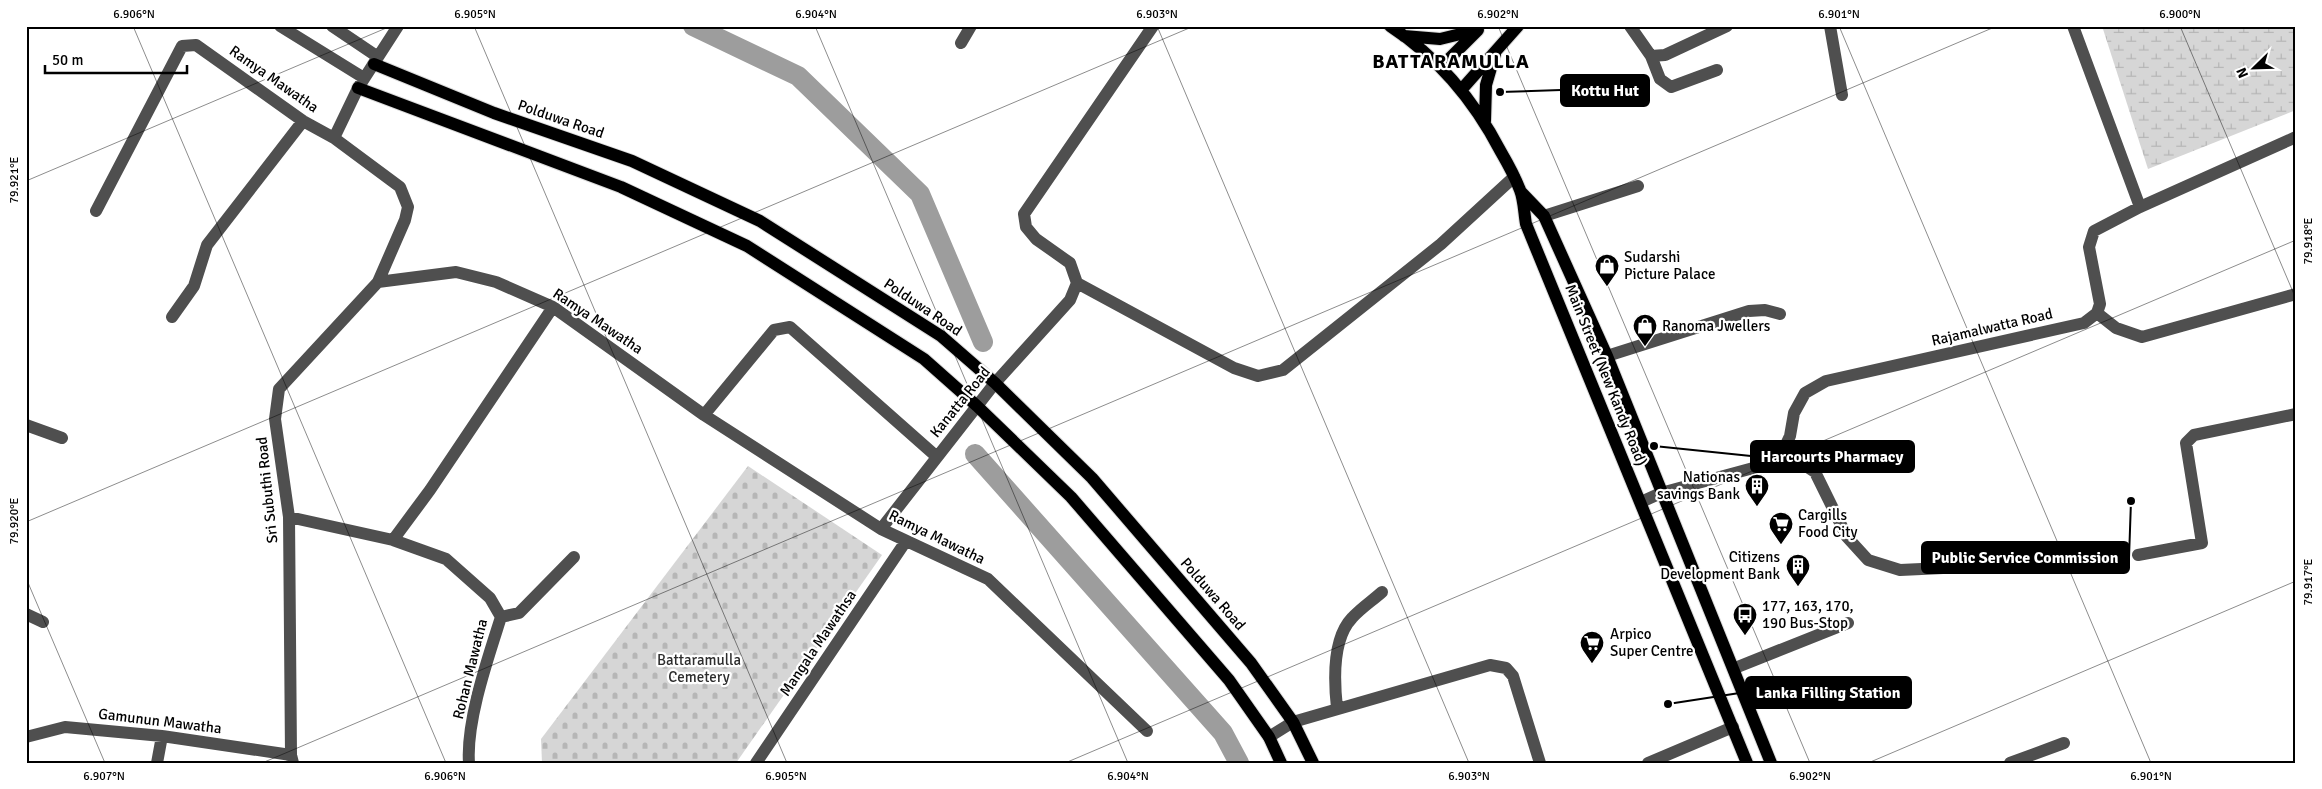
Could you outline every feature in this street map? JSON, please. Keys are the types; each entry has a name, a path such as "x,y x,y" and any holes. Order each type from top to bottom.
{"main road":[{"name":"Main Street (New Kandy Road)","path":"1390,26 1442,67 1462,89 1485,121 1514,177 1521,192 1526,224 1747,763"},
{"path":"1462,89 1518,26"},
{"path":"1404,36 1440,39 1479,28"},
{"path":"1442,67 1479,28"},
{"path":"1485,121 1486,85 1497,50"},
{"name":"Polduwa Road","path":"376,60 494,113 632,161 760,221 941,336 995,383 1092,478 1251,663 1293,722 1313,763"},
{"path":"361,83 621,187 747,246 924,359 977,406 1071,498 1229,680 1269,737 1281,763"},
{"name":"Main Street (New Kandy Road)","path":"1521,192 1544,216 1607,356 1771,763"}],"street":[{"path":"280,26 361,83"},
{"path":"332,26 376,60"},
{"path":"334,138 361,83 398,26"},
{"path":"961,43 972,26"},
{"path":"1153,26 1024,214 1026,227 1036,239 1070,263 1077,283 1234,368 1258,376 1283,370 1441,244 1514,177"},
{"path":"1630,26 1651,56 1660,79 1671,87 1717,70"},
{"path":"1651,56 1665,55 1727,26"},
{"path":"1830,26 1842,95"},
{"path":"2073,26 2140,207"},
{"name":"Ramya Mawatha","path":"96,211 182,46 196,44 303,121 334,138 400,187 408,207 405,220 378,282"},
{"path":"172,317 194,286 207,245 303,121"},
{"path":"2296,137 2140,207 2094,231 2089,247 2100,304 2097,313 2116,328 2142,337 2296,294"},
{"path":"1544,216 1638,186"},
{"name":"Ramya Mawatha","path":"378,282 456,272 496,282 553,307 704,416 881,529 988,579 1146,731"},
{"name":"Sri Subuthi Road","path":"289,760 289,517 275,419 279,390 378,282"},
{"name":"Kanatta Road","path":"881,529 995,383 1070,300 1077,283"},
{"path":"393,540 430,490 553,307"},
{"path":"1607,356 1749,310 1765,310 1780,314"},
{"name":"Rajamalwatta Road","path":"1783,452 1790,436 1794,413 1805,393 1826,381 2084,323 2097,313"},
{"path":"704,416 774,330 790,327 937,458"},
{"path":"2138,556 2202,543 2186,443 2194,435 2296,414"},
{"path":"26,425 62,438"},
{"path":"1641,502 1661,493 1768,464 1783,452 1816,472 1847,537 1868,560 1900,570 1943,568 2028,555"},
{"name":"Rohan Mawatha","path":"289,517 393,540 446,559 490,598 501,617 483,674 468,747 470,763"},
{"name":"Mangala Mawathsa","path":"756,763 906,541"},
{"path":"501,617 519,614 574,557"},
{"path":"1337,708 1334,682 1338,647 1351,619 1382,592"},
{"path":"26,614 43,622"},
{"path":"1734,668 1848,623"},
{"path":"1269,737 1293,722 1490,665 1506,668 1514,676 1540,763"},
{"name":"Gamunun Mawatha","path":"26,737 65,726 162,736 289,760"},
{"path":"1648,763 1733,727"},
{"path":"157,763 162,736"},
{"path":"2010,763 2064,743"}],"green space":[{"path":"2102,26 2296,26 2296,110 2148,169"},
{"name":"Battaramulla Cemetery","path":"748,466 882,555 736,763 542,763 541,739"}],"waterway":[{"path":"693,26 798,76 920,194 983,342"},
{"path":"975,454 1223,733 1239,763"}],"place":[{"name":"Kottu Hut","path":"1500,92"},
{"name":"Sudarshi Picture Palace","path":"1607,287"},
{"name":"Ranoma Jwellers","path":"1645,347"},
{"name":"Harcourts Pharmacy","path":"1654,446"},
{"name":"Public Service Commission","path":"2131,501"},
{"name":"Nationas savings Bank","path":"1757,507"},
{"name":"Cargills Food City","path":"1781,545"},
{"name":"Citizens Development Bank","path":"1798,587"},
{"name":"177, 163, 170, 190 Bus-Stop","path":"1745,636"},
{"name":"Arpico Super Centre","path":"1592,664"},
{"name":"Lanka Filling Station","path":"1668,704"}],"district":[{"name":"BATTARAMULLA","path":"1451,61"}]}
